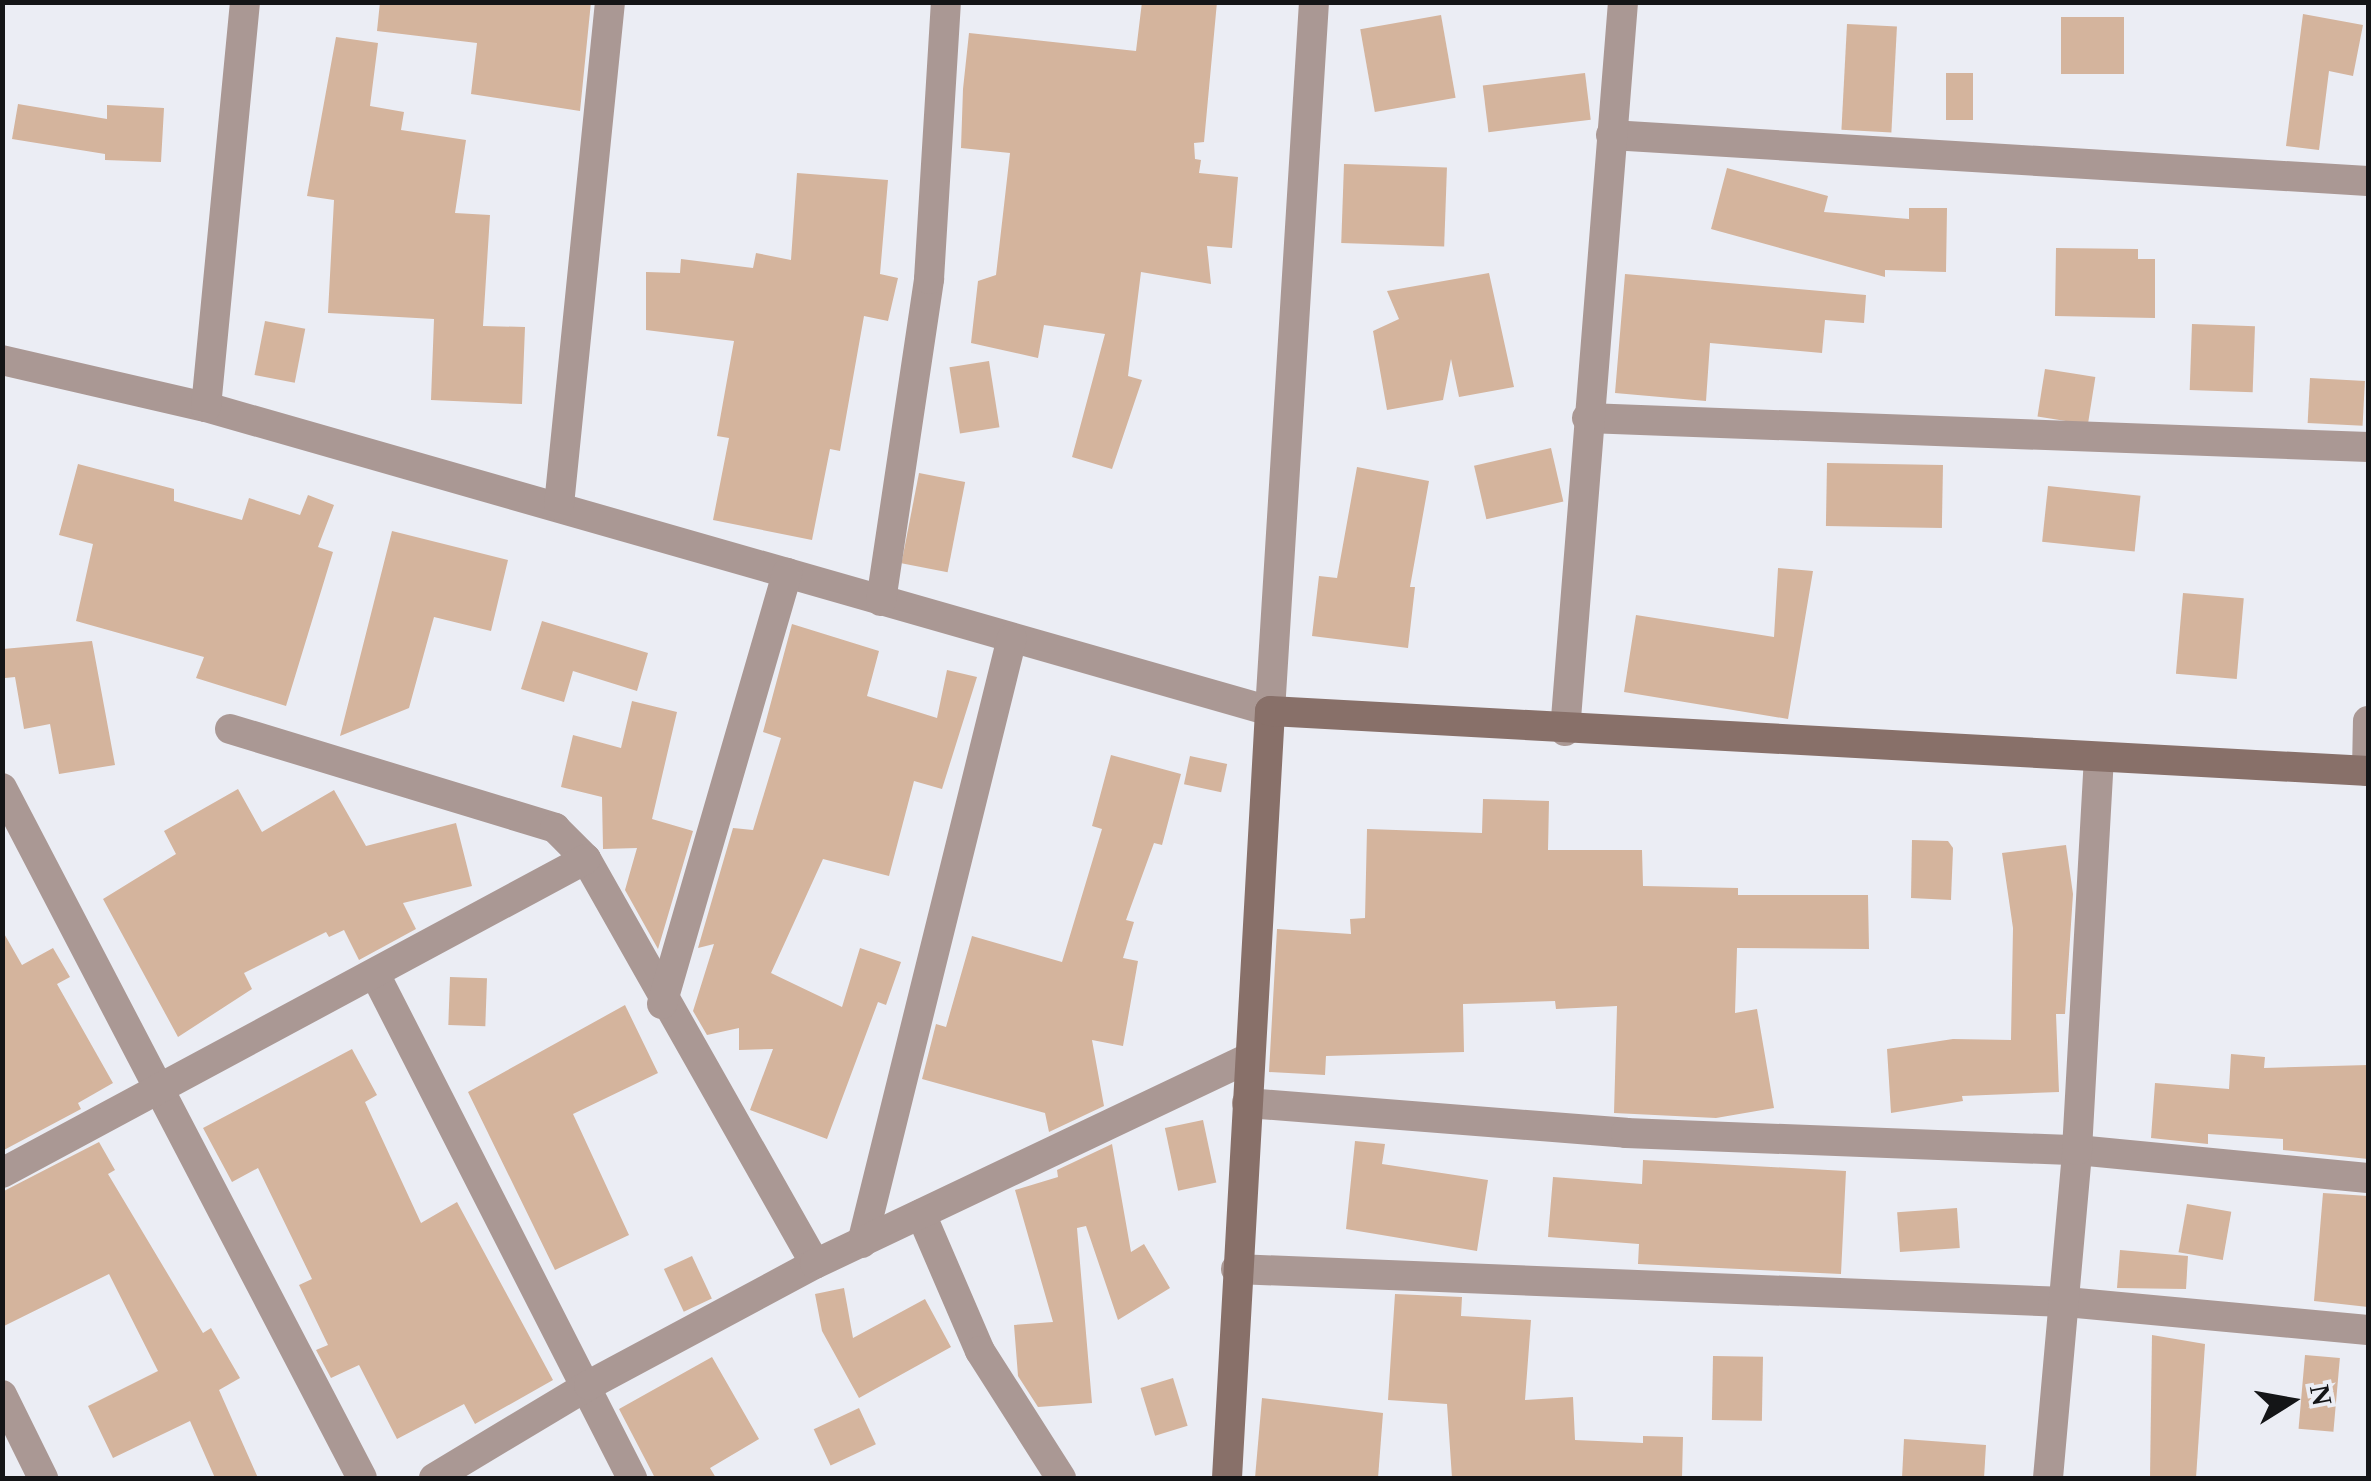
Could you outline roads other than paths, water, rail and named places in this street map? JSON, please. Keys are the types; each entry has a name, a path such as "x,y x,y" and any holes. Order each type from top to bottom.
{"street":[{"path":"206,407 245,2"},
{"path":"558,505 610,2"},
{"path":"881,600 929,279 946,2"},
{"path":"1227,1478 1236,1269 1314,2"},
{"path":"1565,731 1586,418 1622,2"},
{"path":"1611,135 2368,181"},
{"path":"2,360 206,407 1270,711 2099,761 2368,771 2368,721"},
{"path":"1586,418 2368,446"},
{"path":"662,1004 787,572"},
{"path":"862,1244 1012,638"},
{"path":"230,729 482,801 556,828 586,859 662,1004 815,1264"},
{"path":"2048,1478 2077,1150 2099,761"},
{"path":"2,788 362,1478"},
{"path":"2,1173 586,859"},
{"path":"375,974 589,1385 632,1478"},
{"path":"434,1478 589,1385 815,1264 1249,1058"},
{"path":"1246,1103 1626,1133 2077,1150 2368,1178"},
{"path":"921,1214 980,1351 1061,1478"},
{"path":"1236,1269 2066,1302 2368,1330"},
{"path":"2,1395 44,1478"}]}
